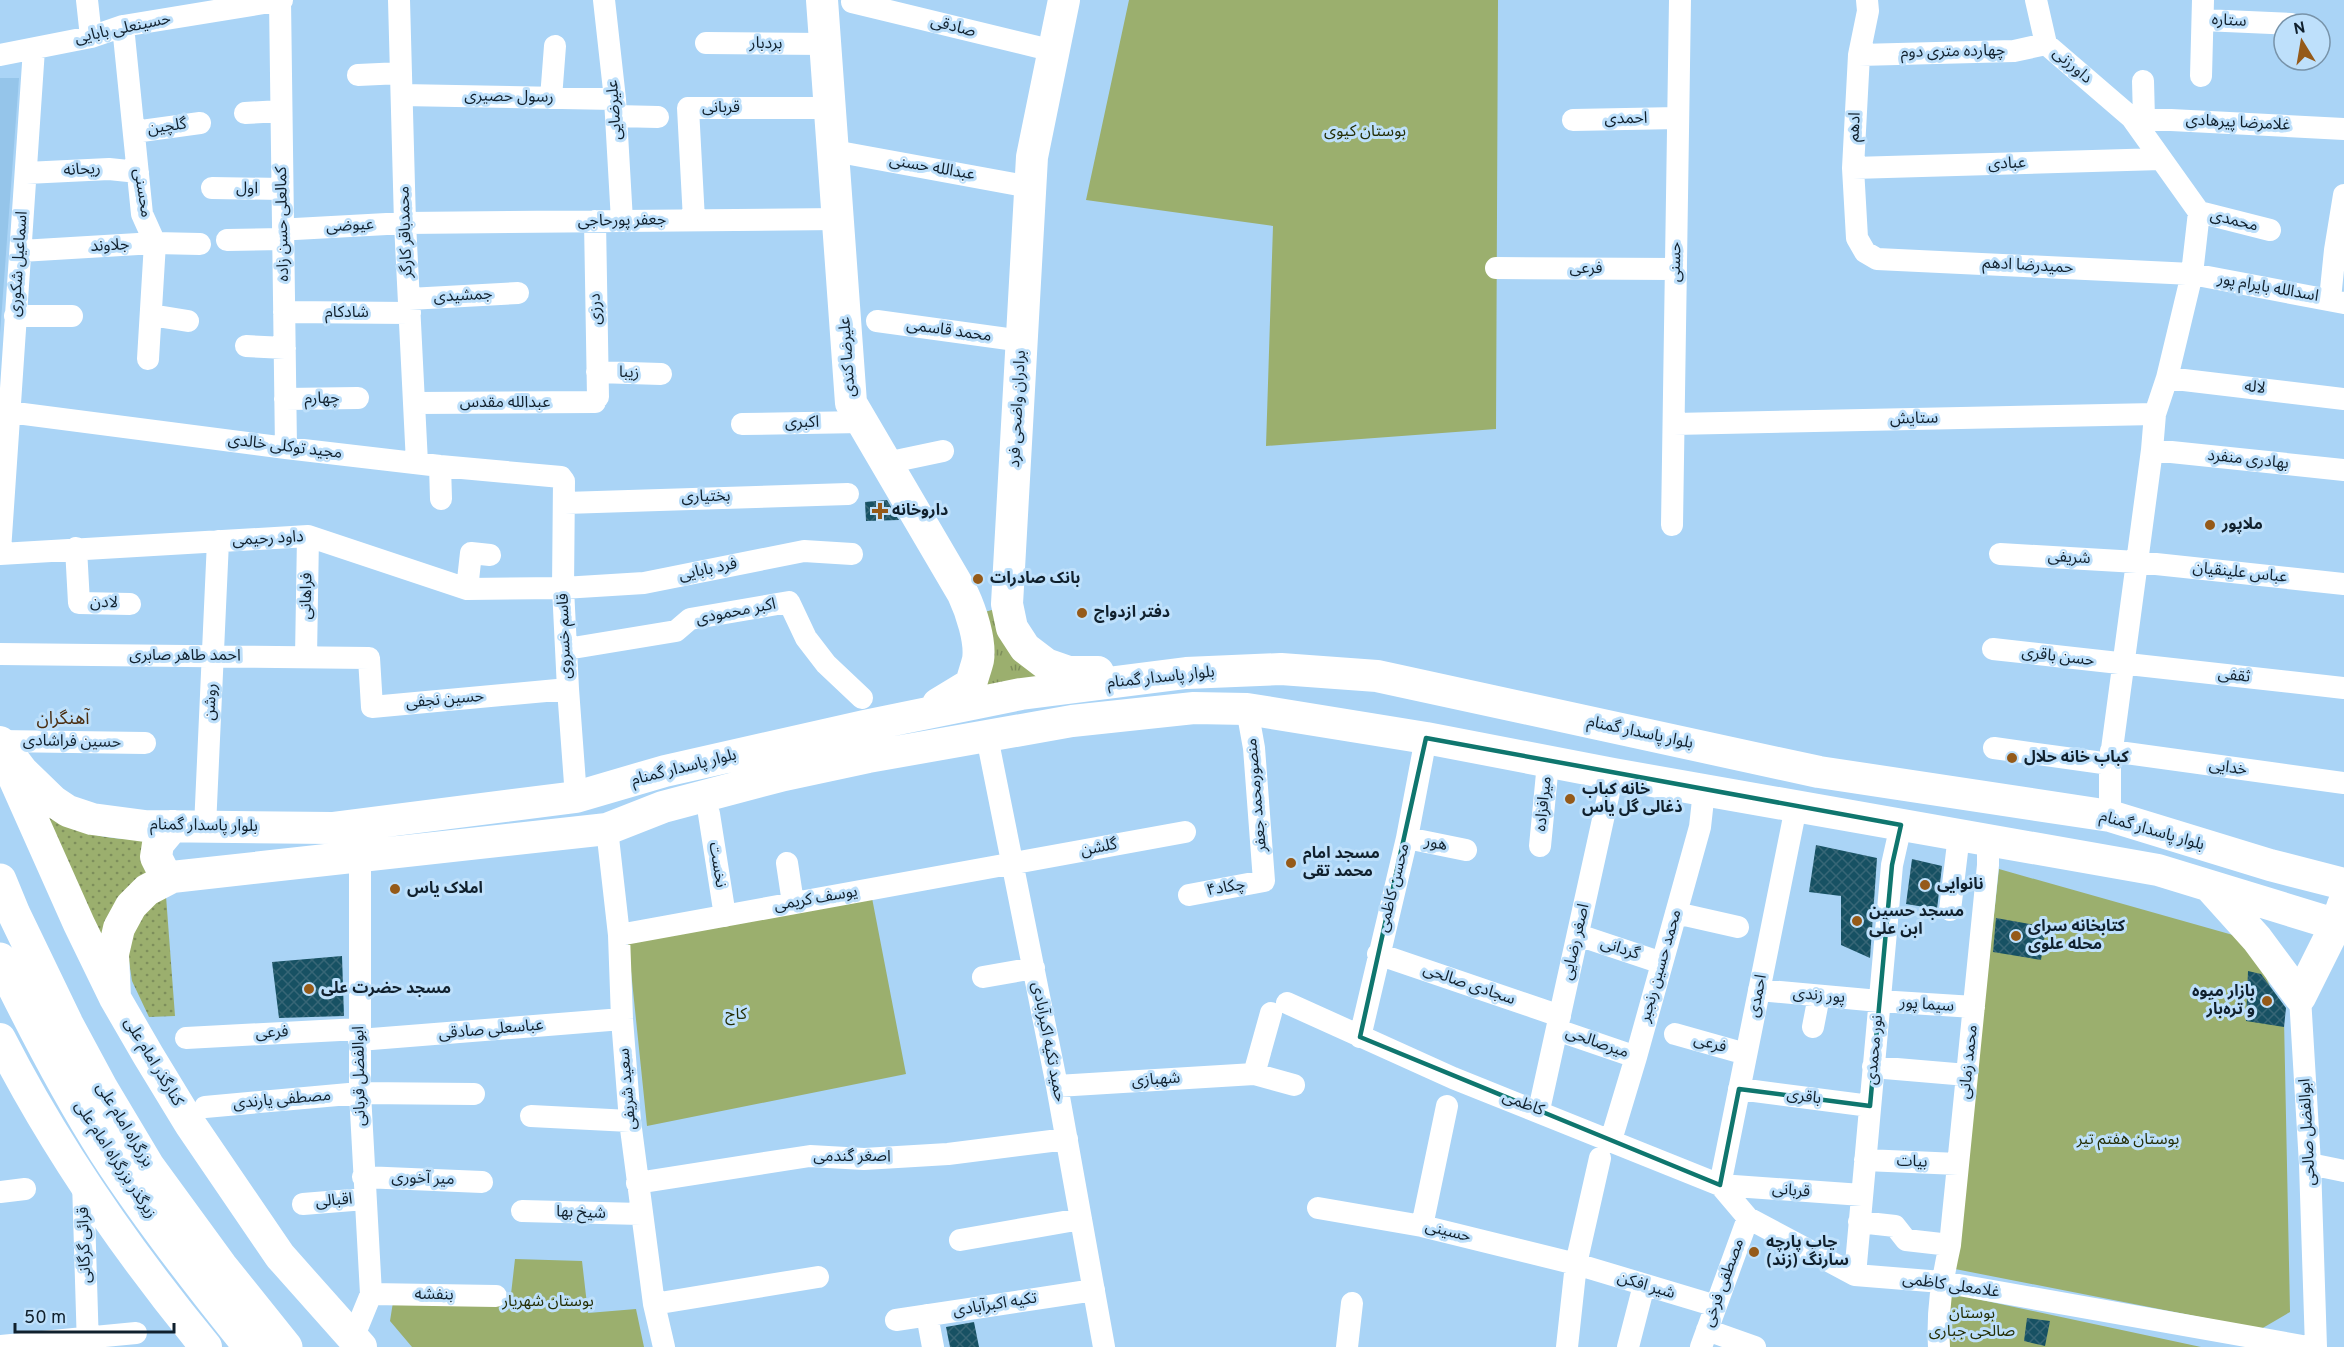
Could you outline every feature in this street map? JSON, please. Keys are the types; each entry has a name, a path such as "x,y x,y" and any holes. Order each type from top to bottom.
{"highway":[{"name":"بزرگراه امام علی","path":"0,880 67,1024 102,1089 148,1166 220,1266 286,1347"},
{"name":"زیرگذر بزرگراه امام علی","path":"0,959 36,1032 105,1152 202,1287 250,1347"}],"main road":[{"name":"برادران واضحی فرد","path":"1064,0 1032,157 1007,604 1012,628 1025,648 1046,664 1069,672 1186,673"},
{"name":"علیرضا کندی","path":"837,1 825,44 851,403 963,594 971,612 979,658 971,684 942,703 911,717"},
{"path":"963,594 978,601 992,599 1008,579"},
{"name":"بلوار پاسدار گمنام","path":"0,742 40,790 68,812 92,819 117,823 173,826 342,827 576,797 665,771 1021,694 1186,673 1281,669 1377,676 1819,772 2110,816 2270,865 2344,884"},
{"name":"بلوار پاسدار گمنام","path":"115,998 113,954 119,928 131,906 147,890 172,877 606,829 663,807 784,775 868,757 1094,719 1194,708 1247,710 1426,738 1548,763 2158,870 2257,902 2341,918"},
{"name":"کنارگذر امام علی","path":"0,742 16,787 115,998 190,1124 280,1256 357,1343"},
{"path":"172,877 163,870 156,857 158,844 173,826"},
{"path":"2257,902 2267,891 2272,879 2270,865"},
{"path":"2211,887 2257,939 2300,997"},
{"name":"ابوالفضل صالحی","path":"2300,997 2341,918"},
{"path":"3,1053 68,1159 149,1275 206,1347"}],"street":[{"path":"87,0 91,37"},
{"name":"حسینعلی بابایی","path":"0,55 91,37 123,26 281,0"},
{"name":"کمالعلی حسن زاده","path":"281,0 282,189 289,234 284,312 286,448"},
{"name":"محمدباقر کارگر","path":"399,0 405,223 417,463"},
{"name":"علیرضایی","path":"604,0 616,107 622,221"},
{"name":"حسنی","path":"1672,525 1680,0"},
{"name":"ادهم","path":"1865,252 1857,238 1853,168 1859,54 1868,11 1867,0"},
{"name":"داورزنی","path":"2036,0 2046,44 2138,119"},
{"name":"صادقی","path":"837,1 1054,51"},
{"path":"2200,76 2203,10"},
{"name":"ستاره","path":"2203,10 2272,21"},
{"name":"محسنی","path":"123,26 142,214 155,243 148,359"},
{"name":"بردبار","path":"706,43 825,44"},
{"name":"چهارده متری دوم","path":"1859,54 2014,51 2046,44"},
{"path":"551,98 555,46"},
{"name":"اسماعیل شکوری","path":"0,553 5,411 21,251 34,49"},
{"path":"358,75 401,84"},
{"path":"2110,816 2110,758 2155,414 2167,378 2192,274 2199,212 2161,159 2138,119 2143,81"},
{"name":"رسول حصیری","path":"401,84 551,98 616,107"},
{"path":"616,107 658,117"},
{"name":"قربانی","path":"694,220 688,108 830,108"},
{"path":"245,113 281,111"},
{"name":"احمدی","path":"1573,120 1678,118"},
{"name":"غلامرضا پیرهادی","path":"2138,119 2344,129"},
{"name":"گلچین","path":"134,132 200,123"},
{"name":"عبدالله حسنی","path":"834,152 1030,187"},
{"name":"عبادی","path":"1853,168 2161,159"},
{"name":"ریحانه","path":"26,173 109,169 138,172"},
{"name":"اول","path":"212,188 282,189"},
{"path":"2337,301 2344,195"},
{"name":"محمدی","path":"2199,212 2270,230"},
{"name":"جعفر پورحاجی","path":"405,223 839,219"},
{"name":"درزی","path":"594,221 597,400"},
{"name":"عیوضی","path":"227,240 405,223"},
{"name":"جلاوند","path":"21,251 155,243 200,244"},
{"name":"حمیدرضا ادهم","path":"1865,252 1877,259 2192,274"},
{"name":"فرعی","path":"1496,268 1676,269"},
{"name":"اسدالله بایرام پور","path":"2192,274 2337,301"},
{"name":"جمشیدی","path":"409,306 518,293"},
{"name":"شادکام","path":"284,312 409,306"},
{"path":"151,315 188,321"},
{"path":"15,316 72,316"},
{"name":"محمد قاسمی","path":"877,321 1022,341"},
{"path":"246,346 285,348"},
{"name":"زیبا","path":"597,372 661,374"},
{"name":"لاله","path":"2167,378 2344,399"},
{"name":"چهارم","path":"285,399 358,398"},
{"name":"عبدالله مقدس","path":"414,403 597,400"},
{"name":"مجید توکلی خالدی","path":"5,411 286,448 561,477"},
{"name":"ستایش","path":"1674,424 2155,414"},
{"name":"اکبری","path":"742,424 862,422"},
{"name":"بهادری منفرد","path":"2152,450 2344,470"},
{"path":"886,463 943,451"},
{"path":"440,466 441,498"},
{"name":"قاسم خسروی","path":"561,477 564,481 565,503 563,588 576,797"},
{"name":"بختیاری","path":"565,503 848,494"},
{"name":"داود رحیمی","path":"0,553 308,536 468,589 563,588"},
{"name":"فراهانی","path":"306,657 308,536"},
{"name":"روشن","path":"205,827 218,541"},
{"name":"لادن","path":"76,548 79,603 130,604"},
{"name":"فرد بابایی","path":"563,588 644,583 804,551 852,554"},
{"path":"468,589 471,553 490,555"},
{"name":"شریفی","path":"2000,554 2137,562"},
{"name":"عباس علینقیان","path":"2137,562 2344,584"},
{"name":"اکبر محمودی","path":"567,649 676,631 690,619 789,602 806,638 826,663 862,698"},
{"name":"حسن باقری","path":"1993,649 2123,664"},
{"name":"احمد طاهر صابری","path":"0,654 369,658"},
{"name":"حسین نجفی","path":"369,658 372,707 568,689"},
{"name":"ثقفی","path":"2123,664 2344,688"},
{"name":"منصورمحمد جعفر","path":"1247,710 1254,748 1264,882"},
{"name":"حمید تکیه اکبرآبادی","path":"987,737 1057,1086 1104,1347"},
{"name":"محسن کاظمی","path":"1360,1037 1407,838 1426,738"},
{"name":"حسین فراشادی","path":"0,742 145,743"},
{"name":"خدایی","path":"1994,748 2344,783"},
{"name":"میرافزاده","path":"1540,846 1548,763"},
{"name":"اصغر رضایی","path":"1539,1110 1613,774"},
{"name":"محمد حسین رنجبر","path":"1567,1347 1576,1264 1605,1149 1636,1057 1700,827 1704,791"},
{"name":"احمدی","path":"1720,1185 1796,807"},
{"name":"نخست","path":"709,814 725,916"},
{"name":"نور محمدی","path":"1855,1275 1892,865 1901,825"},
{"name":"سعید شریفی","path":"606,829 619,935 622,1019 630,1121 641,1215 654,1304 663,1347"},
{"name":"گلشن","path":"1013,864 1185,832"},
{"name":"هور","path":"1407,838 1466,850"},
{"path":"1950,910 1973,838"},
{"name":"محمد زمانی","path":"1940,1347 1937,1316 1950,1245 1988,866 1973,838"},
{"name":"ابوالفضل قربانی","path":"360,857 360,1093 371,1294"},
{"path":"787,863 793,903"},
{"name":"یوسف کریمی","path":"619,935 1013,864"},
{"name":"چکاد۴","path":"1189,895 1264,882"},
{"path":"1676,913 1738,927"},
{"name":"گردانی","path":"1578,935 1662,963"},
{"name":"سجادی صالحی","path":"1378,954 1558,1023"},
{"path":"983,977 1034,968"},
{"name":"پور زندی","path":"1759,990 1880,1001"},
{"path":"1813,1027 1819,996"},
{"name":"ابوالفضل صالحی","path":"2300,997 2310,1164 2316,1347"},
{"name":"سیما پور","path":"1880,1001 1974,1007"},
{"name":"کاظمی","path":"1254,1074 1279,1008 1360,1037 1453,1077 1539,1110 1605,1149 1720,1185 1748,1218"},
{"name":"عباسعلی صادقی","path":"359,1034 622,1019"},
{"name":"میرصالحی","path":"1558,1023 1636,1057"},
{"name":"فرعی","path":"186,1038 359,1034"},
{"name":"فرعی","path":"1675,1034 1746,1054"},
{"path":"1873,1067 1967,1075"},
{"name":"شهبازی","path":"1057,1086 1254,1074 1294,1085"},
{"name":"باقری","path":"1739,1089 1870,1106"},
{"name":"مصطفی یارندی","path":"205,1107 360,1093 474,1094"},
{"path":"1422,1226 1447,1106"},
{"path":"531,1116 630,1121"},
{"name":"اصغر گندمی","path":"637,1183 810,1156 864,1159 948,1154 1067,1139"},
{"name":"بیات","path":"1865,1160 1958,1164"},
{"path":"2310,1164 2344,1171"},
{"name":"قرائی گرگانی","path":"83,1180 87,1343"},
{"name":"میر آخوری","path":"364,1188 482,1182"},
{"name":"قربانی","path":"1720,1185 1862,1195"},
{"name":"اقبالی","path":"303,1204 364,1188"},
{"path":"0,1192 25,1189"},
{"name":"حسینی","path":"1318,1208 1422,1226 1576,1264"},
{"name":"شیخ بها","path":"522,1211 641,1215"},
{"name":"غلامعلی کاظمی","path":"1748,1218 1855,1275 1942,1282 2308,1347"},
{"name":"مصطفی فرخی","path":"1704,1338 1748,1218"},
{"path":"960,1240 1081,1219"},
{"path":"1859,1222 1895,1226 1906,1240 1950,1245"},
{"name":"شیر افکن","path":"1576,1264 1716,1306"},
{"path":"654,1304 818,1277"},
{"path":"1628,1347 1644,1285"},
{"name":"تکیه اکبرآبادی","path":"896,1320 1094,1290"},
{"path":"357,1343 371,1294"},
{"name":"بنفشه","path":"371,1294 496,1296"},
{"path":"1347,1347 1352,1303"},
{"path":"927,1315 933,1347"},
{"path":"0,1346 87,1343 136,1333"},
{"path":"1704,1338 1755,1347"}],"highlighted area":[{"path":"1426,738 1901,825 1892,865 1870,1106 1739,1089 1720,1185 1360,1037"}],"shaded area":[{"path":"0,78 19,78 0,334"}],"green space":[{"name":"بوستان کیوی","path":"1129,0 1498,0 1496,429 1266,446 1273,226 1086,200"},
{"path":"999,608 1048,679 996,689 987,685 981,613"},
{"path":"43,810 77,828 99,836 154,840 153,877 105,952"},
{"name":"بوستان هفتم تیر","path":"1999,869 2240,937 2259,961 2284,1019 2290,1312 2261,1329 1955,1269"},
{"path":"166,896 175,1016 149,1017 132,981 128,954 132,932 145,910"},
{"name":"کاج","path":"872,898 906,1074 647,1126 628,942"},
{"name":"بوستان شهریار","path":"515,1259 582,1261 588,1313 636,1309 644,1347 412,1347 390,1321 393,1302 510,1303"},
{"name":"بوستان صالحی جباری","path":"1949,1293 2201,1347 1948,1347"}],"building":[{"name":"داروخانه","path":"887,500 899,520 866,521 865,502"},
{"name":"مسجد حسین ابن علی","path":"1816,845 1877,858 1870,958 1841,945 1841,896 1809,892"},
{"name":"نانوایی","path":"1912,859 1942,866 1937,909 1906,904"},
{"path":"1996,918 2046,927 2041,960 1993,952"},
{"name":"مسجد حضرت علی","path":"342,956 344,1016 279,1018 272,962"},
{"name":"بازار میوه و تره‌بار","path":"2248,971 2261,974 2286,1008 2284,1027 2246,1021"},
{"path":"2027,1318 2050,1321 2045,1346 2024,1341"},
{"path":"974,1322 979,1347 950,1347 946,1327"}],"place":[{"name":"داروخانه","path":"880,511"},
{"name":"ملاپور","path":"2210,525"},
{"name":"بانک صادرات","path":"978,579"},
{"name":"دفتر ازدواج","path":"1082,613"},
{"name":"کباب خانه حلال","path":"2012,758"},
{"name":"خانه کباب ذغالی گل یاس","path":"1570,799"},
{"name":"مسجد امام محمد تقی","path":"1291,863"},
{"name":"نانوایی","path":"1925,885"},
{"name":"املاک یاس","path":"395,889"},
{"name":"مسجد حسین ابن علی","path":"1857,921"},
{"name":"کتابخانه سرای محله علوی","path":"2016,936"},
{"name":"مسجد حضرت علی","path":"309,989"},
{"name":"بازار میوه و تره‌بار","path":"2267,1001"},
{"name":"چاپ پارچه سارنگ (زند)","path":"1754,1252"}],"district":[{"name":"آهنگران","path":"63,719"}]}
